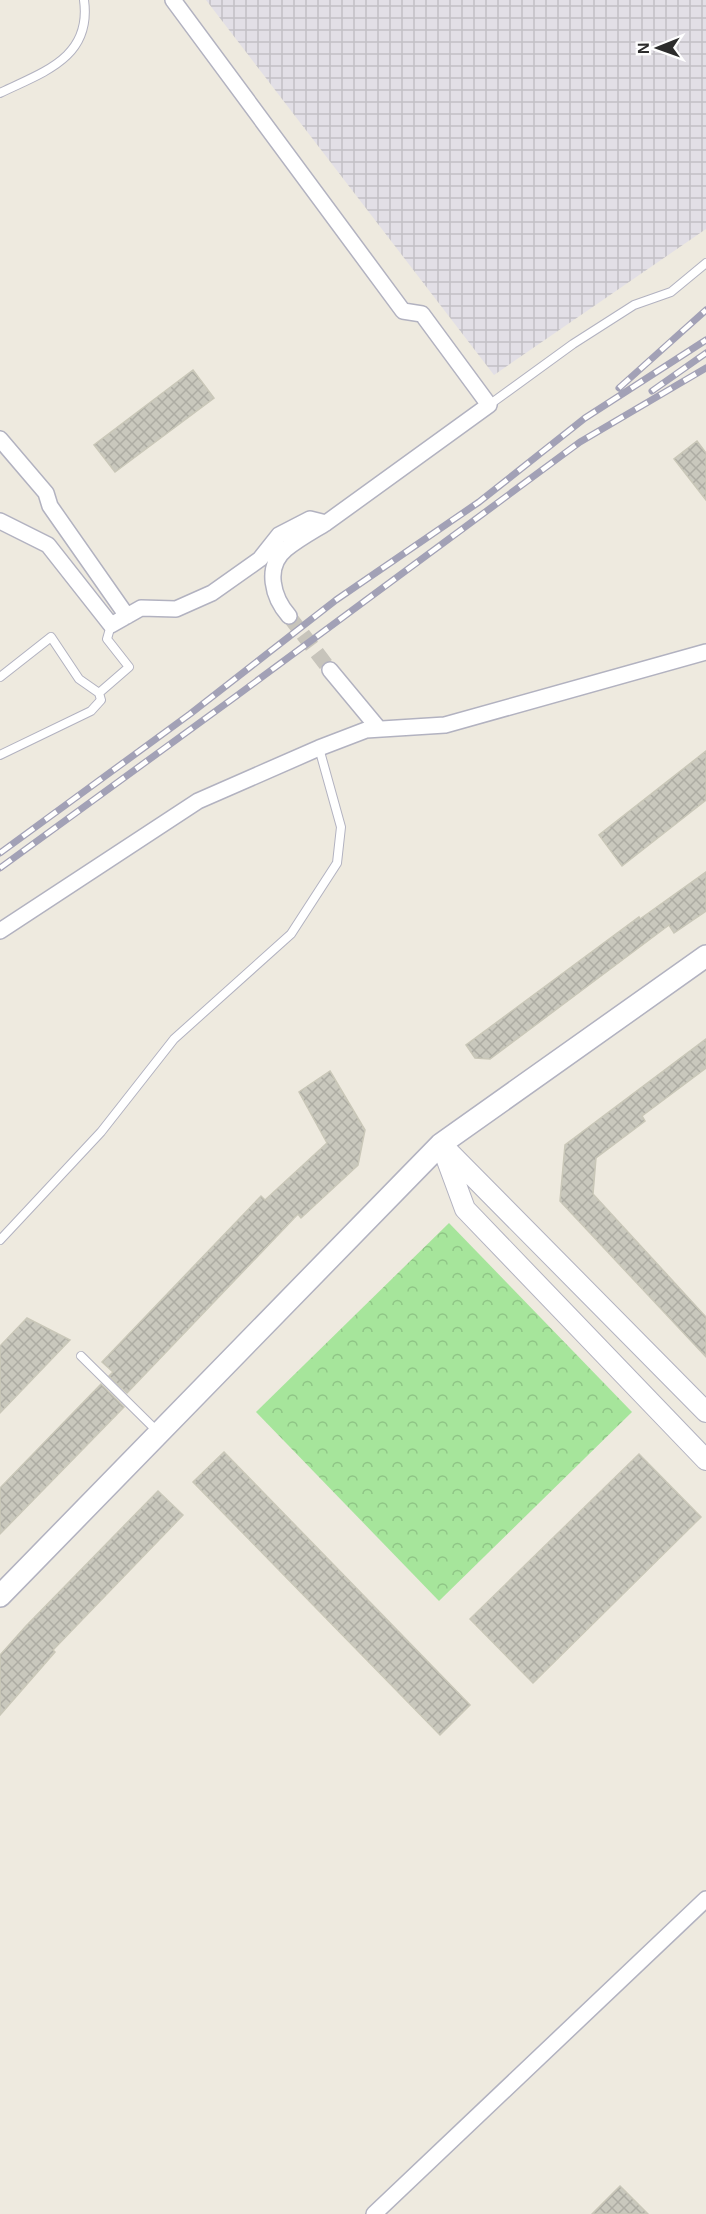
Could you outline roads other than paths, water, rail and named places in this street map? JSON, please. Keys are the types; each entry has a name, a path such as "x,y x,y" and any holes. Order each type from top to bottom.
{"main road":[{"path":"0,1596 441,1144 706,956"}],"street":[{"path":"173,0 403,310 422,314 489,405 326,523 284,550 276,562 273,577 274,592 279,605 289,616"},
{"path":"0,439 46,493 50,506 127,616"},
{"path":"0,521 48,545 111,625 141,608 176,609 212,593 260,559 279,534 310,519 326,523"},
{"path":"0,931 198,801 319,748 366,730 445,725 706,652"},
{"path":"330,670 379,729"},
{"path":"441,1144 706,1412"},
{"path":"441,1144 465,1209 706,1460"},
{"path":"374,2214 706,1899"}],"lane":[{"path":"0,93 50,68 69,55 83,35 84,0"},
{"path":"489,405 573,344 634,305 671,292 706,263"},
{"path":"99,693 129,667 107,639 111,625"},
{"path":"0,677 51,637 79,679 99,693 101,700 91,711 0,755"},
{"path":"0,1239 101,1132 174,1039 291,933 337,863 341,827 319,748"},
{"path":"81,1356 159,1433"}],"tunnel":[{"path":"289,616 330,670"}],"railway":[{"path":"619,388 706,310"},
{"path":"0,853 190,714 336,600 479,502 585,418 706,340"},
{"path":"652,391 706,353"},
{"path":"0,868 580,442 706,368"}]}
